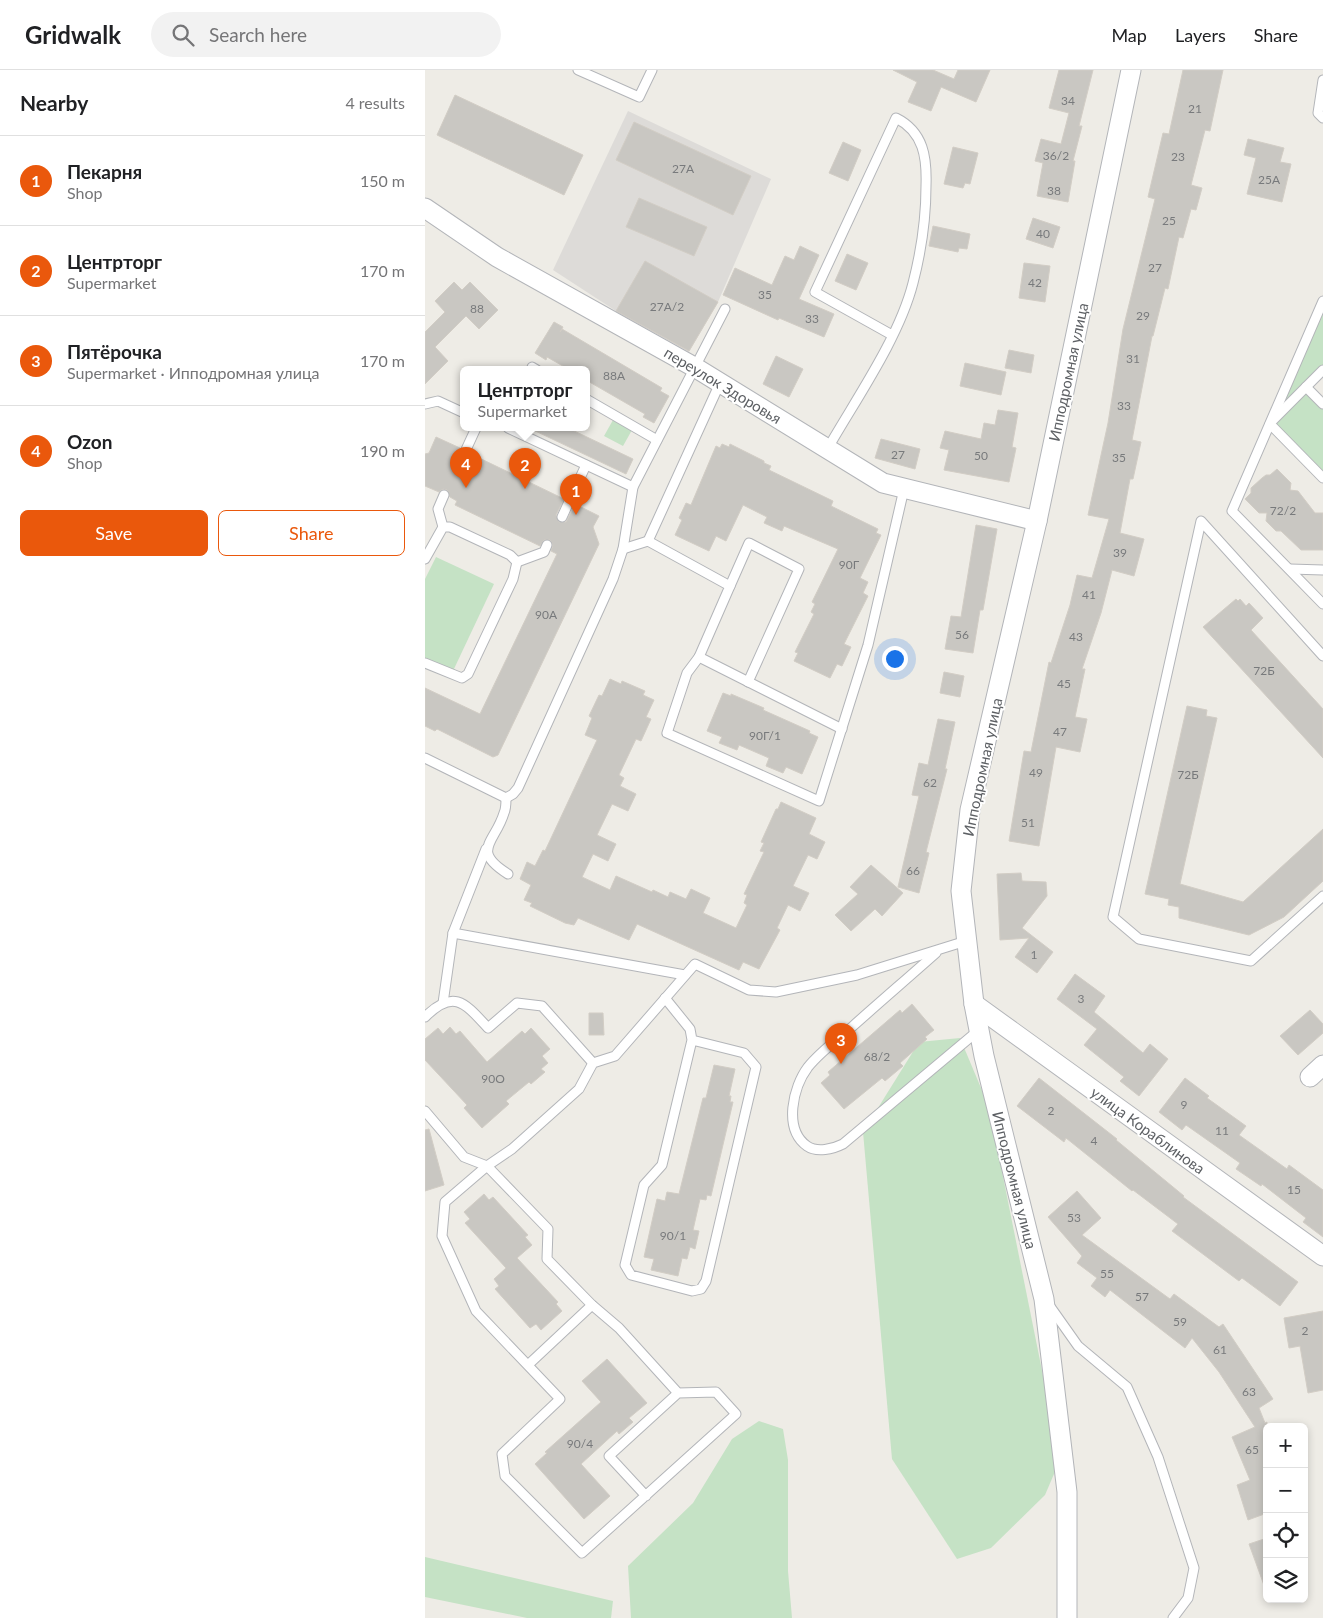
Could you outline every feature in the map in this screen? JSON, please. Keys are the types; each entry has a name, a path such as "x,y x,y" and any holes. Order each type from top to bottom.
{"street":[{"name":"Ипподромная улица","path":"1067,1618 1067,1492 1044,1299 979,1030 965,941 961,891 971,810 1037,521 1131,70"},
{"name":"переулок Здоровья","path":"425,208 497,257 696,368 883,483 1037,521"},
{"name":"улица Кораблинова","path":"974,1004 1323,1256"}],"lane":[{"path":"578,70 639,97 652,70"},
{"path":"1323,80 1318,113 1323,118"},
{"path":"828,448 892,335 913,284 926,210 927,159 917,136 903,122 896,118 815,292 892,335"},
{"path":"1323,300 1232,511 1323,604"},
{"path":"506,798 518,788 613,579 623,549 633,487 725,309"},
{"path":"1269,424 1323,370"},
{"path":"648,541 720,383"},
{"path":"1306,387 1323,404"},
{"path":"425,404 438,401 460,411"},
{"path":"590,401 657,440"},
{"path":"1269,424 1323,478"},
{"path":"458,467 475,431"},
{"path":"514,431 633,487"},
{"path":"562,517 586,466"},
{"path":"748,682 799,569 749,543 699,657 687,673 667,733 819,801 868,645 904,488"},
{"path":"425,559 443,527 438,509 444,495"},
{"path":"1323,656 1201,520 1113,917 1139,939 1251,962 1323,896"},
{"path":"443,527 450,527 510,555 517,562"},
{"path":"623,549 648,541 730,586"},
{"path":"517,562 544,552 547,545"},
{"path":"425,663 462,678 468,674 513,579 517,562"},
{"path":"1290,569 1323,570"},
{"path":"699,657 842,729"},
{"path":"425,758 506,798"},
{"path":"443,1003 453,933 486,849 505,813 506,798"},
{"path":"486,849 488,858 493,865 507,874"},
{"path":"453,933 685,975"},
{"path":"646,1496 609,1456 678,1393 716,1392 736,1414 646,1496 582,1553 505,1476 502,1454 560,1399 529,1364 476,1311 442,1236 445,1202 487,1166 512,1149 579,1089 593,1063 615,1056 695,964 749,990 775,992 857,975 965,941"},
{"path":"940,950 807,1068 792,1111 794,1131 799,1140 809,1148 834,1148 843,1144 979,1030"},
{"path":"665,998 690,1029 693,1040 662,1166 644,1185 625,1265 631,1275 692,1291 701,1289 706,1281 756,1067 744,1053 693,1040"},
{"path":"425,1017 438,1004 454,1001 467,1006 488,1028 517,1003 541,1006 593,1063"},
{"path":"425,1111 464,1157 487,1166 548,1229 547,1259 592,1306 619,1328 678,1393"},
{"path":"1044,1299 1078,1346 1127,1387 1158,1457 1193,1568 1188,1598 1173,1618"},
{"path":"529,1364 592,1306"}],"shaded area":[{"path":"628,111 771,179 718,302 689,352 616,311 553,270"}],"green space":[{"path":"1323,301 1323,370 1307,387 1323,404 1323,478 1270,424"},
{"path":"613,420 632,430 623,446 604,436"},
{"path":"436,557 494,584 453,671 425,658 425,579"},
{"path":"960,1038 989,1107 1060,1460 1045,1495 991,1548 957,1559 892,1459 863,1132 919,1042"},
{"path":"759,1421 783,1429 788,1460 788,1571 792,1618 631,1618 628,1566 693,1503 732,1439"},
{"path":"425,1557 613,1601 611,1618 527,1618 425,1597"}],"building":[{"path":"893,70 933,70 954,79 958,70 990,70 976,102 941,87 931,111 908,102 917,82"},
{"path":"1059,70 1093,70 1079,126 1082,126 1073,161 1075,161 1068,202 1037,196 1043,163 1035,161 1041,139 1061,144 1069,113 1049,108"},
{"path":"1183,70 1223,70 1210,131 1205,130 1191,185 1202,188 1196,210 1191,209 1183,238 1179,237 1168,289 1165,288 1152,336 1132,440 1141,442 1133,479 1130,479 1120,533 1144,539 1134,576 1112,570 1101,613 1082,669 1085,669 1075,717 1087,719 1080,752 1056,747 1039,846 1009,841 1024,751 1031,752 1049,662 1051,663 1070,605 1077,575 1092,578 1109,519 1088,515 1108,423 1123,329 1155,199 1148,197 1163,133 1169,134"},
{"path":"455,95 583,155 564,195 437,135"},
{"path":"634,122 751,176 733,215 616,160"},
{"path":"1248,139 1284,148 1280,162 1291,164 1282,202 1247,194 1256,158 1244,155"},
{"path":"843,142 861,150 848,181 829,173"},
{"path":"953,147 978,153 970,184 965,183 963,188 944,184"},
{"path":"639,198 707,227 694,256 626,227"},
{"path":"1033,218 1060,227 1053,248 1026,239"},
{"path":"933,226 970,234 967,249 959,248 958,252 929,246"},
{"path":"800,246 819,255 799,299 834,314 824,337 779,318 778,320 723,295 735,268 772,285 785,256 794,260"},
{"path":"847,254 868,263 856,290 835,281"},
{"path":"645,261 718,302 689,351 616,311"},
{"path":"1024,263 1050,266 1045,302 1019,298"},
{"path":"454,282 462,290 470,282 498,310 479,329 466,316 435,347 448,361 425,384 425,332 445,312 435,301"},
{"path":"554,322 563,327 560,332 562,329 662,388 660,391 669,396 654,423 643,417 645,414 590,382 590,366 563,366 547,357 546,360 535,353"},
{"path":"1009,350 1034,355 1031,373 1005,368"},
{"path":"776,356 803,369 789,397 763,384"},
{"path":"965,363 1006,372 1001,395 960,386"},
{"path":"998,410 1018,413 1012,447 1016,448 1009,482 944,470 949,450 940,448 945,431 981,439 984,423 995,425"},
{"path":"535,431 574,431 633,459 626,474"},
{"path":"436,437 460,448 452,465 455,472 462,472 471,454 564,499 556,515 559,522 566,522 575,504 599,516 593,527 599,544 498,755 493,757 437,729 435,731 425,726 425,688 480,714 557,554 551,551 553,545 550,540 544,540 540,546 455,505 457,501 450,497 447,490 443,489 439,492 425,486 425,454 429,453"},
{"path":"881,439 920,449 915,469 875,458"},
{"path":"722,444 729,447 730,444 764,461 764,463 771,466 769,470 833,501 831,506 878,529 876,533 881,535 860,578 868,582 863,593 868,596 844,644 851,647 842,666 837,664 830,678 794,661 798,653 795,652 814,614 811,612 815,604 812,602 838,549 784,526 782,531 764,523 767,517 743,505 726,541 716,536 709,551 675,535 682,520 679,518 686,503 691,505 716,446 720,448"},
{"path":"1277,469 1291,483 1290,490 1298,491 1315,513 1323,513 1323,550 1301,550 1281,531 1276,531 1266,521 1267,513 1259,513 1245,499 1251,493 1251,488 1266,475 1270,475"},
{"path":"976,525 997,529 983,610 980,610 973,653 945,649 951,616 961,617"},
{"path":"1236,599 1238,601 1240,599 1246,606 1249,603 1263,618 1251,630 1323,709 1323,758 1203,627"},
{"path":"944,672 964,676 960,697 940,693"},
{"path":"610,679 621,684 622,681 645,691 643,695 654,700 646,717 651,719 641,741 636,739 619,775 624,778 620,786 636,794 628,811 612,804 597,835 616,844 608,861 593,854 582,877 610,890 616,876 652,892 653,890 668,897 670,892 686,899 691,889 710,898 703,913 736,928 747,905 744,903 747,895 744,894 764,852 760,851 764,843 761,842 781,802 816,818 809,834 825,842 817,859 808,855 793,886 809,893 800,911 788,905 777,928 780,930 759,969 743,962 739,970 637,924 629,940 578,918 574,925 565,923 530,906 532,903 524,900 531,885 520,879 527,862 535,866 543,850 545,851 597,740 585,735 592,718 589,716 599,695 602,696"},
{"path":"723,693 731,696 731,694 764,708 763,710 810,731 809,733 818,737 802,774 786,767 783,773 766,766 769,758 739,745 737,750 719,743 722,737 707,731"},
{"path":"1187,706 1207,710 1206,716 1217,718 1180,884 1243,902 1323,829 1323,881 1284,917 1249,935 1179,918 1179,907 1168,905 1169,899 1145,894"},
{"path":"938,719 955,722 945,769 947,769 926,852 929,853 919,893 898,887 919,796 912,795 919,763 928,765"},
{"path":"871,865 903,893 882,916 875,909 851,931 835,915 858,894 850,887"},
{"path":"1021,873 1022,881 1046,882 1047,896 1022,928 1053,952 1037,973 1015,957 1029,938 1000,940 997,874"},
{"path":"1075,974 1105,996 1094,1012 1143,1053 1150,1044 1168,1059 1139,1096 1120,1081 1124,1077 1084,1045 1097,1029 1057,999"},
{"path":"912,1004 934,1030 925,1037 927,1039 900,1063 903,1066 885,1081 882,1078 844,1109 821,1083 830,1075 828,1072 900,1010 902,1013"},
{"path":"1310,1010 1323,1024 1323,1033 1298,1055 1280,1036"},
{"path":"589,1013 603,1013 604,1035 589,1035"},
{"path":"450,1027 456,1034 460,1031 487,1062 522,1031 525,1034 531,1028 550,1049 542,1056 548,1063 541,1069 545,1072 531,1084 529,1082 506,1101 509,1104 482,1128 464,1108 467,1105 425,1060 425,1039 438,1028 443,1034"},
{"path":"714,1065 735,1069 729,1096 731,1096 730,1102 733,1102 711,1196 707,1195 706,1200 700,1199 693,1230 699,1231 695,1249 690,1247 687,1259 682,1258 678,1276 651,1270 654,1259 644,1257 657,1199 665,1201 667,1192 679,1194 703,1098 706,1098"},
{"path":"1039,1078 1117,1139 1183,1197 1298,1282 1280,1306 1242,1278 1239,1281 1172,1231 1178,1224 1132,1191 1066,1138 1064,1142 1017,1106"},
{"path":"1185,1078 1209,1096 1207,1098 1246,1126 1239,1135 1287,1169 1289,1165 1323,1190 1323,1237 1303,1222 1306,1218 1262,1184 1261,1186 1236,1169 1240,1163 1186,1125 1182,1130 1159,1112"},
{"path":"429,1129 444,1185 425,1191 425,1130"},
{"path":"1077,1191 1101,1218 1082,1235 1170,1299 1174,1294 1219,1327 1223,1324 1273,1399 1259,1408 1265,1423 1263,1423 1263,1514 1248,1520 1237,1485 1250,1480 1232,1437 1255,1427 1219,1372 1192,1338 1185,1348 1110,1290 1105,1297 1091,1286 1097,1278 1077,1263 1082,1256 1048,1217"},
{"path":"484,1194 489,1200 493,1197 528,1235 525,1237 532,1245 517,1258 558,1302 556,1304 562,1311 541,1330 536,1324 530,1328 495,1289 499,1286 494,1279 506,1268 465,1223 470,1219 464,1212"},
{"path":"1323,1311 1323,1390 1308,1393 1300,1346 1289,1348 1284,1318"},
{"path":"607,1359 647,1403 629,1418 633,1422 619,1434 617,1431 581,1464 610,1496 584,1519 535,1464 547,1453 545,1452 601,1402 582,1381"},
{"path":"1263,1539 1263,1582 1249,1544"}],"place":[{"name":"Ozon","path":"466,488"},
{"name":"Центрторг","path":"525,489"},
{"name":"Пекарня","path":"576,515"},
{"name":"Пятёрочка","path":"841,1064"}]}
